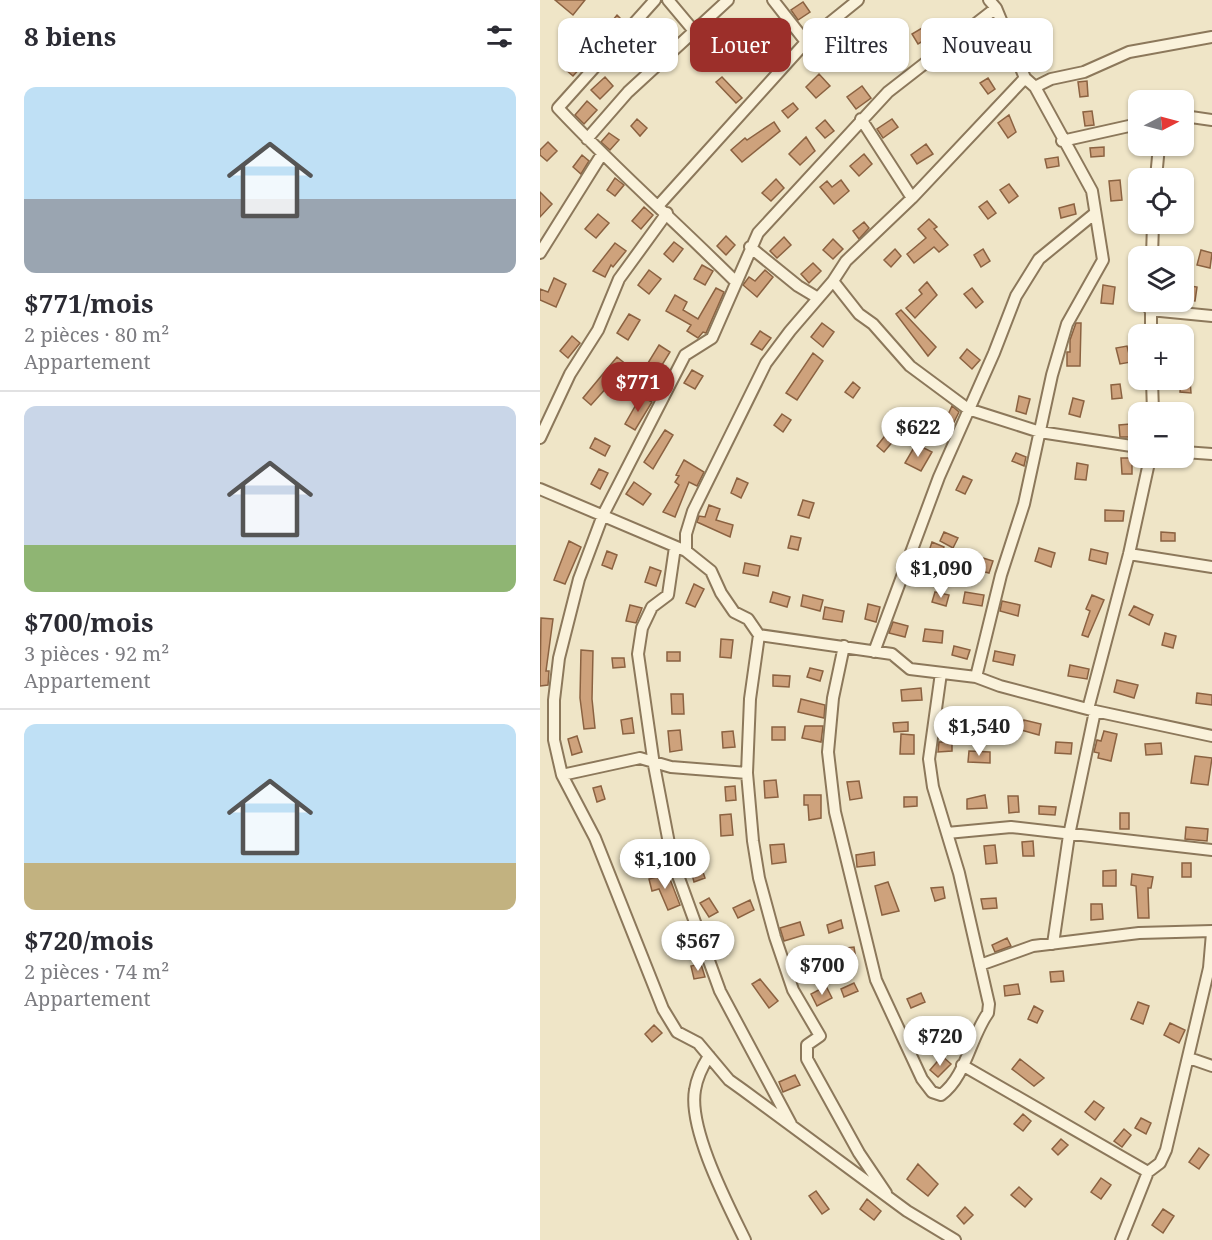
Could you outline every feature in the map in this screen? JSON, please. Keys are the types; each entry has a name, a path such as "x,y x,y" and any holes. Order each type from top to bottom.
{"street":[{"path":"655,0 558,108 587,139 663,209 736,282"},
{"path":"668,0 690,26"},
{"path":"708,18 728,0"},
{"path":"773,0 803,38"},
{"path":"836,18 858,0"},
{"path":"955,1240 890,1197 729,1080 698,1043 677,1032 663,1009 594,837 562,775 554,740 554,700 559,658 579,579 603,515 685,355 712,338 758,233 888,92 993,4 1025,78 1035,87 1062,141 1092,191 1094,214 1102,242 1103,260 1086,286 1067,324 1024,504 1001,575 976,677"},
{"path":"587,139 628,92 690,35"},
{"path":"1035,87 1051,79 1084,72 1129,52 1212,37"},
{"path":"540,438 570,374 598,330 619,279 663,209 803,46"},
{"path":"686,552 686,534 693,512 766,363 833,281 846,261 912,198 1025,78"},
{"path":"1194,117 1212,120"},
{"path":"861,119 912,198"},
{"path":"1062,141 1128,126"},
{"path":"540,253 603,154"},
{"path":"874,652 939,477 994,354 1016,296 1039,259 1094,214"},
{"path":"750,247 798,286 818,298"},
{"path":"833,281 859,314 873,324 910,366 968,409 1040,432 1128,445"},
{"path":"1187,312 1212,316"},
{"path":"1194,453 1212,454"},
{"path":"1053,944 1091,710 1148,468"},
{"path":"540,489 686,552 711,571 734,612 747,619 759,635 750,699 747,773 759,878 775,937 794,990 820,1036 807,1045 807,1059 860,1153 890,1197"},
{"path":"675,547 668,594 652,607 642,628 638,654 654,765 672,859 694,926 720,991 793,1127"},
{"path":"1129,554 1212,567"},
{"path":"759,635 892,654 910,669 976,677 1000,686 1091,710 1212,736"},
{"path":"844,646 833,698 828,752 835,812 876,980 897,1030 922,1079 932,1092 941,1095 949,1089 988,1013 980,965 959,873 933,787 929,759 941,673"},
{"path":"562,775 640,758 654,765 747,773"},
{"path":"947,833 1011,827 1212,850"},
{"path":"980,965 1033,946 1139,933 1212,932 1211,968 1166,1150 1160,1163 1148,1172 1121,1240"},
{"path":"709,1056 699,1073 694,1093 696,1123 716,1177 745,1240"},
{"path":"1190,1058 1212,1066"},
{"path":"962,1065 1148,1172"}],"building":[{"path":"555,0 585,0 573,15"},
{"path":"803,2 810,12 798,20 791,10"},
{"path":"921,29 921,42 918,44 912,34"},
{"path":"819,74 830,86 816,98 806,87"},
{"path":"605,77 613,86 600,99 591,90"},
{"path":"722,77 742,98 736,103 716,82"},
{"path":"988,78 995,89 988,94 980,83"},
{"path":"1087,81 1088,96 1080,97 1078,82"},
{"path":"862,86 871,98 856,109 847,97"},
{"path":"587,101 597,110 584,124 575,115"},
{"path":"793,103 798,109 788,118 782,111"},
{"path":"1092,111 1094,125 1085,126 1083,112"},
{"path":"1009,115 1016,132 1008,138 998,123"},
{"path":"637,119 647,128 640,136 631,126"},
{"path":"892,119 898,127 883,138 877,129"},
{"path":"825,120 834,131 825,138 816,128"},
{"path":"774,122 780,131 742,162 731,150 745,138 747,140"},
{"path":"609,133 619,140 610,150 601,142"},
{"path":"806,137 815,151 800,165 789,154"},
{"path":"548,142 557,151 547,161 540,155 540,150"},
{"path":"926,144 933,154 917,164 911,155"},
{"path":"1104,147 1104,156 1091,157 1090,148"},
{"path":"864,154 872,164 859,176 850,166"},
{"path":"582,155 589,161 581,174 573,167"},
{"path":"1058,157 1059,166 1047,168 1045,159"},
{"path":"615,178 624,185 615,196 607,190"},
{"path":"776,179 784,188 771,201 762,193"},
{"path":"841,180 849,191 834,204 820,187 827,181 832,187"},
{"path":"1120,180 1122,200 1111,201 1109,181"},
{"path":"1009,184 1018,196 1009,203 1000,190"},
{"path":"540,192 552,204 540,217"},
{"path":"987,201 996,213 988,219 979,207"},
{"path":"1074,204 1076,214 1061,218 1059,208"},
{"path":"644,207 653,215 641,229 632,221"},
{"path":"598,214 609,223 596,238 585,229"},
{"path":"929,219 937,227 934,229 948,245 939,252 934,247 914,263 907,254 926,238 918,229"},
{"path":"864,222 869,228 859,239 853,231"},
{"path":"726,236 735,245 726,255 717,246"},
{"path":"784,237 791,245 777,258 770,251"},
{"path":"833,239 843,249 833,259 823,250"},
{"path":"674,242 683,249 673,262 664,254"},
{"path":"615,243 626,251 613,267 611,265 605,277 593,271"},
{"path":"895,249 901,256 891,267 884,260"},
{"path":"983,249 990,261 981,267 974,255"},
{"path":"1201,250 1212,253 1210,268 1197,265"},
{"path":"813,263 821,271 809,283 801,274"},
{"path":"702,265 713,271 705,285 694,279"},
{"path":"649,270 661,279 649,294 638,285"},
{"path":"765,270 773,277 757,297 743,285 749,277 755,281"},
{"path":"554,278 566,284 556,307 540,300 540,289 548,292"},
{"path":"927,282 937,295 915,318 906,308 922,294 919,290"},
{"path":"1103,285 1115,287 1113,304 1101,303"},
{"path":"1194,286 1197,287 1194,301"},
{"path":"716,288 724,292 706,333 703,332 698,338 687,331 691,325 666,311 675,295 687,302 683,310 698,319"},
{"path":"972,288 983,302 976,308 964,294"},
{"path":"901,310 936,347 928,356 896,314"},
{"path":"629,314 640,320 628,340 617,333"},
{"path":"822,323 834,332 823,347 811,337"},
{"path":"1076,323 1081,323 1080,366 1067,366 1067,352 1070,352 1070,340"},
{"path":"760,331 771,338 762,350 751,344"},
{"path":"572,336 580,343 568,358 560,351"},
{"path":"659,345 670,352 659,370 648,363"},
{"path":"1127,346 1128,363 1120,364 1116,348"},
{"path":"967,349 980,360 972,369 960,358"},
{"path":"813,353 823,361 797,400 786,393"},
{"path":"617,357 627,365 591,405 583,398"},
{"path":"692,370 703,376 695,389 684,383"},
{"path":"853,382 860,388 853,398 845,392"},
{"path":"1120,384 1122,398 1112,399 1111,385"},
{"path":"1180,390 1191,390 1191,393 1180,392"},
{"path":"641,396 652,402 635,430 625,424"},
{"path":"1019,396 1030,399 1026,414 1016,411"},
{"path":"1073,398 1084,401 1080,417 1069,414"},
{"path":"952,406 959,412 954,422 946,419"},
{"path":"782,414 791,420 783,432 774,425"},
{"path":"889,420 901,423 894,440 884,452 877,446 888,432 884,429"},
{"path":"1128,424 1128,437 1120,437 1119,425"},
{"path":"665,430 673,435 653,469 644,462"},
{"path":"595,438 610,446 605,456 590,448"},
{"path":"916,444 932,452 921,471 905,463"},
{"path":"1016,453 1026,457 1024,466 1012,461"},
{"path":"1121,458 1128,458 1128,468 1132,468 1132,474 1122,474"},
{"path":"684,460 704,472 697,486 689,482 675,517 663,512 679,485 675,482 679,476 676,475"},
{"path":"1077,463 1088,465 1086,480 1075,479"},
{"path":"599,469 608,473 600,489 591,484"},
{"path":"963,476 972,480 965,494 956,490"},
{"path":"737,478 748,483 741,498 731,493"},
{"path":"634,482 651,494 643,505 626,494"},
{"path":"803,500 814,503 809,518 798,515"},
{"path":"709,505 720,509 716,520 733,525 730,537 697,522 699,516 705,517"},
{"path":"1105,510 1124,511 1123,521 1105,521"},
{"path":"944,532 958,538 953,548 940,541"},
{"path":"1161,532 1175,533 1175,541 1161,541"},
{"path":"791,536 801,538 798,550 788,548"},
{"path":"569,541 581,547 565,584 554,580"},
{"path":"932,542 944,547 941,556 929,551"},
{"path":"1039,548 1055,553 1051,567 1035,561"},
{"path":"1091,549 1108,553 1106,564 1089,560"},
{"path":"607,551 617,555 612,569 602,565"},
{"path":"918,555 931,559 928,571 914,566"},
{"path":"973,555 993,561 989,573 970,568"},
{"path":"745,563 760,566 758,576 743,573"},
{"path":"650,567 661,571 656,586 645,582"},
{"path":"694,584 704,589 695,607 686,603"},
{"path":"773,592 790,597 787,607 770,602"},
{"path":"935,592 949,595 946,606 932,602"},
{"path":"965,592 984,595 982,606 963,603"},
{"path":"803,595 823,600 820,611 801,606"},
{"path":"1092,595 1104,600 1088,637 1082,635 1090,611 1086,609"},
{"path":"1002,601 1020,605 1018,616 1000,611"},
{"path":"868,604 880,607 876,622 865,619"},
{"path":"630,605 642,608 636,623 626,621"},
{"path":"1134,606 1153,615 1149,625 1129,615"},
{"path":"825,607 844,611 842,622 823,619"},
{"path":"541,618 553,619 546,671 549,671 548,685 540,686"},
{"path":"893,622 908,626 905,637 889,633"},
{"path":"925,629 943,631 942,643 923,641"},
{"path":"1165,633 1176,636 1173,648 1162,645"},
{"path":"721,639 733,640 731,658 720,657"},
{"path":"954,646 970,650 967,659 952,655"},
{"path":"581,650 593,651 592,699 595,728 584,729 580,698"},
{"path":"995,651 1015,655 1013,665 993,661"},
{"path":"667,652 680,652 680,661 667,661"},
{"path":"612,658 624,658 625,667 613,668"},
{"path":"1070,665 1089,669 1087,679 1068,676"},
{"path":"810,668 823,671 820,681 807,677"},
{"path":"773,675 790,676 789,687 773,686"},
{"path":"1117,680 1138,685 1134,698 1114,692"},
{"path":"921,688 922,700 902,701 901,690"},
{"path":"1197,693 1212,695 1212,705 1196,703"},
{"path":"671,694 683,694 684,714 672,714"},
{"path":"801,699 825,705 824,718 798,712"},
{"path":"977,712 997,714 996,726 976,724"},
{"path":"632,718 634,733 623,734 621,720"},
{"path":"1024,720 1041,724 1039,735 1021,730"},
{"path":"908,722 908,731 894,732 893,723"},
{"path":"805,726 823,726 821,742 802,738"},
{"path":"772,727 785,727 785,740 772,740"},
{"path":"680,730 682,750 670,752 668,731"},
{"path":"733,731 735,747 723,748 722,732"},
{"path":"1104,731 1117,734 1111,761 1098,758 1099,753 1094,752 1097,740 1101,741"},
{"path":"901,734 914,735 914,754 900,754"},
{"path":"577,736 582,752 572,755 568,739"},
{"path":"939,742 952,742 952,751 938,752"},
{"path":"1056,742 1072,743 1071,754 1055,753"},
{"path":"1161,743 1162,754 1146,755 1145,744"},
{"path":"969,751 990,752 990,763 968,762"},
{"path":"1195,756 1212,758 1208,785 1191,783"},
{"path":"776,780 778,797 765,798 764,781"},
{"path":"859,781 862,798 850,800 847,782"},
{"path":"601,786 605,799 597,802 593,788"},
{"path":"735,786 736,800 726,801 725,787"},
{"path":"804,795 821,795 821,818 809,820 808,805 804,805"},
{"path":"985,795 987,808 967,809 967,799"},
{"path":"1008,796 1018,796 1019,812 1009,813"},
{"path":"904,797 917,797 917,806 904,807"},
{"path":"1039,806 1056,807 1055,815 1039,814"},
{"path":"1120,813 1129,813 1129,829 1120,829"},
{"path":"731,814 733,835 721,836 720,815"},
{"path":"1186,827 1208,829 1207,841 1185,839"},
{"path":"1033,841 1034,856 1023,856 1022,842"},
{"path":"784,844 786,862 772,864 770,845"},
{"path":"995,845 997,863 986,864 984,846"},
{"path":"874,852 875,865 857,867 856,855"},
{"path":"700,863 705,878 694,882 690,867"},
{"path":"1182,863 1191,863 1191,877 1182,877"},
{"path":"1116,870 1116,886 1103,886 1103,871"},
{"path":"668,874 680,905 668,910 659,889 652,891 649,879"},
{"path":"1132,874 1153,877 1151,888 1148,888 1149,918 1138,918 1136,886 1131,885"},
{"path":"888,882 899,911 882,915 875,886"},
{"path":"943,887 945,898 935,901 931,888"},
{"path":"709,898 718,912 709,917 700,903"},
{"path":"996,898 997,908 983,909 981,899"},
{"path":"750,900 754,910 738,918 733,908"},
{"path":"1091,904 1102,904 1103,919 1091,920"},
{"path":"841,920 843,928 829,933 827,925"},
{"path":"800,922 804,935 784,941 780,928"},
{"path":"1007,938 1011,946 995,952 992,945"},
{"path":"854,947 856,959 840,962 838,949"},
{"path":"701,964 705,977 694,979 691,966"},
{"path":"1063,971 1064,981 1051,982 1050,972"},
{"path":"760,979 778,1001 769,1008 752,984"},
{"path":"854,983 858,991 844,997 841,989"},
{"path":"1018,984 1020,994 1005,996 1004,986"},
{"path":"826,986 832,998 817,1006 811,994"},
{"path":"921,993 925,1002 911,1008 907,999"},
{"path":"1138,1002 1149,1006 1143,1024 1131,1019"},
{"path":"1034,1006 1043,1011 1037,1023 1028,1019"},
{"path":"1170,1023 1185,1030 1179,1043 1164,1035"},
{"path":"654,1025 662,1033 652,1042 645,1034"},
{"path":"942,1056 951,1064 938,1077 930,1070"},
{"path":"1020,1059 1044,1078 1034,1086 1012,1069"},
{"path":"795,1075 800,1085 783,1092 779,1082"},
{"path":"1094,1101 1104,1108 1095,1120 1085,1112"},
{"path":"1023,1114 1031,1121 1023,1131 1014,1124"},
{"path":"1141,1118 1151,1123 1146,1134 1135,1128"},
{"path":"1124,1129 1131,1135 1122,1147 1114,1141"},
{"path":"1061,1139 1068,1145 1058,1155 1052,1149"},
{"path":"1199,1148 1209,1155 1199,1169 1189,1162"},
{"path":"918,1164 938,1184 928,1196 907,1179"},
{"path":"1101,1178 1111,1185 1101,1199 1091,1192"},
{"path":"1019,1187 1032,1199 1025,1207 1011,1195"},
{"path":"816,1191 829,1209 822,1214 809,1196"},
{"path":"867,1199 881,1211 874,1220 860,1209"},
{"path":"965,1207 973,1215 964,1224 957,1216"},
{"path":"1163,1209 1174,1216 1163,1233 1152,1225"}]}
